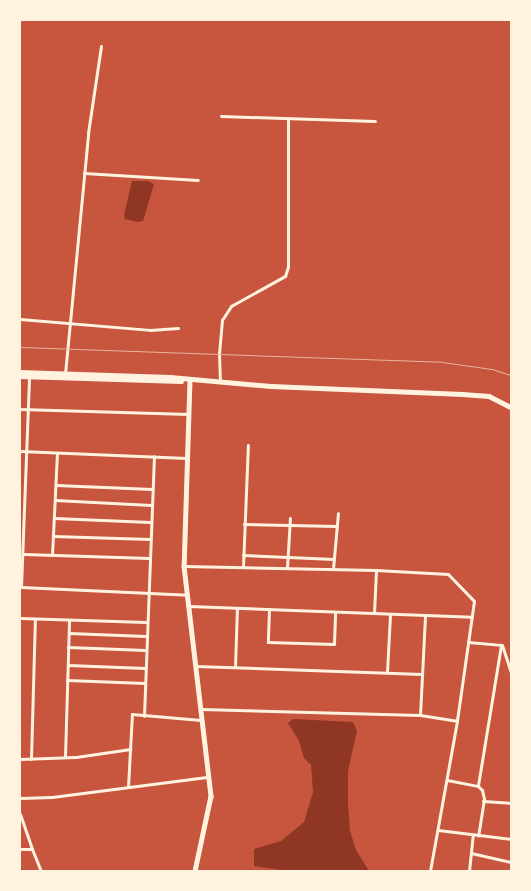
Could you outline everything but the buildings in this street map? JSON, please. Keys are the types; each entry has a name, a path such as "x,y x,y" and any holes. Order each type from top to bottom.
{"main road":[{"path":"20,372 171,382 190,380"},
{"path":"20,376 29,374 65,374 170,378 489,396 511,407"},
{"path":"190,380 184,566 207,777 211,796 195,871"}],"street":[{"path":"65,374 84,173 101,46"},
{"path":"222,116 288,120 376,121"},
{"path":"220,382 219,354 222,320 231,306 285,276 288,268 288,120"},
{"path":"84,173 198,180"},
{"path":"20,319 150,330 178,328"},
{"path":"29,374 20,587 188,596"},
{"path":"20,409 189,414"},
{"path":"243,567 248,445"},
{"path":"20,451 187,458"},
{"path":"52,555 57,452"},
{"path":"144,716 148,558 154,456"},
{"path":"56,485 152,489"},
{"path":"55,500 151,505"},
{"path":"333,569 338,513"},
{"path":"54,518 150,522"},
{"path":"287,568 290,518"},
{"path":"244,524 337,526"},
{"path":"54,536 150,539"},
{"path":"24,554 148,558"},
{"path":"243,555 334,558"},
{"path":"184,566 376,570 452,576 474,601 457,722 430,871"},
{"path":"374,613 376,570"},
{"path":"189,606 472,617"},
{"path":"235,667 237,608"},
{"path":"269,609 268,642 334,644 335,612"},
{"path":"387,672 390,614"},
{"path":"420,715 425,615"},
{"path":"20,618 146,622"},
{"path":"31,759 35,619"},
{"path":"65,757 69,620"},
{"path":"69,633 146,636"},
{"path":"468,642 501,645"},
{"path":"501,645 511,673"},
{"path":"478,786 501,645"},
{"path":"68,647 145,650"},
{"path":"68,665 145,668"},
{"path":"195,666 422,674"},
{"path":"67,680 144,683"},
{"path":"200,709 420,715 457,722"},
{"path":"128,787 132,714 201,720"},
{"path":"20,759 65,757 130,750"},
{"path":"20,798 52,797 207,777"},
{"path":"447,780 478,786 482,790 483,801 478,836"},
{"path":"483,801 511,803"},
{"path":"20,814 41,871"},
{"path":"438,830 511,839"},
{"path":"469,871 473,835"},
{"path":"20,849 32,849"},
{"path":"471,853 511,862"}],"shaded area":[{"path":"132,181 148,181 154,184 143,221 138,222 125,219 124,215"},
{"path":"293,719 353,722 357,731 348,771 350,831 356,850 369,871 287,871 254,866 254,849 281,841 304,822 313,792 311,765 304,758 299,741 288,723"}],"railway":[{"path":"20,347 442,362 492,369 511,375"}]}
